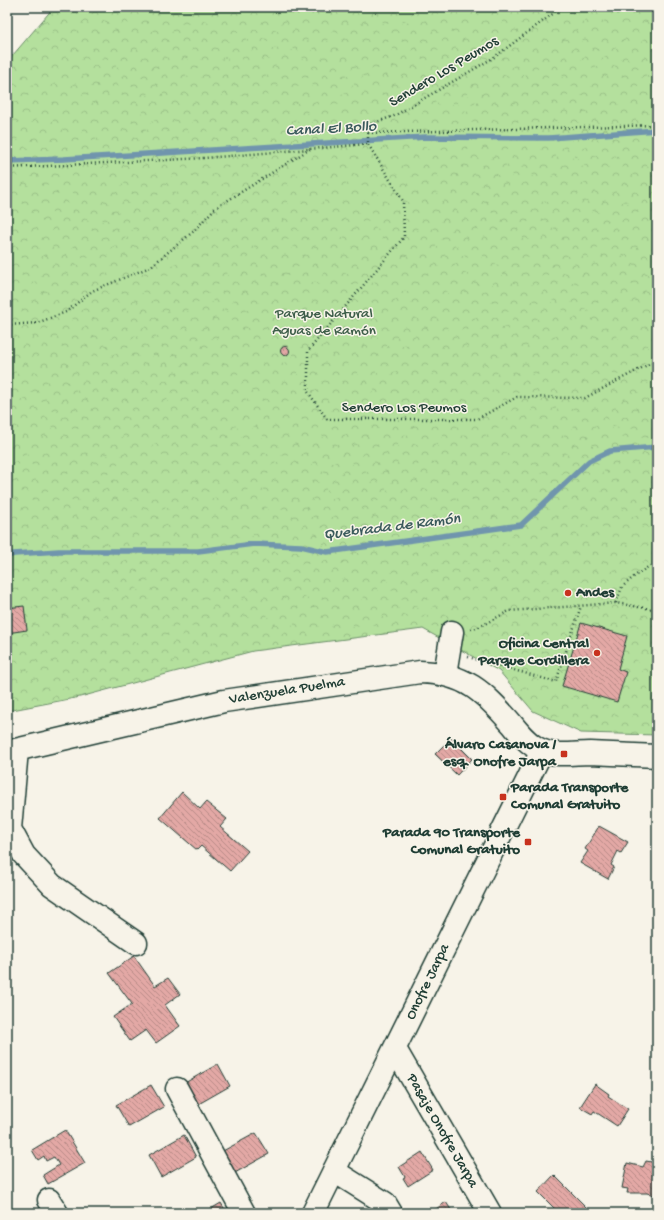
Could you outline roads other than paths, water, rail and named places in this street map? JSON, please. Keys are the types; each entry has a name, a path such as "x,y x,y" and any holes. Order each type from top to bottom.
{"street":[{"path":"445,674 450,642"},
{"name":"Valenzuela Puelma","path":"12,751 258,694 420,672 445,674 466,682 488,697 530,744 542,751"},
{"path":"12,751 10,829 24,855 52,884 136,943"},
{"path":"542,751 560,754 589,753 657,756"},
{"name":"Onofre Jarpa","path":"313,1213 542,751"},
{"name":"Pasaje Onofre Jarpa","path":"395,1049 490,1213"},
{"path":"177,1089 244,1213"},
{"path":"334,1171 385,1203 391,1213"}],"waterway":[{"name":"Canal El Bollo","path":"7,161 64,159 426,137 549,138 657,130"},
{"name":"Quebrada de Ramón","path":"7,556 14,554 59,551 198,551 254,544 301,546 327,552 521,525 589,461 610,451 657,447"}],"place":[{"name":"Andes","path":"568,593"},
{"name":"Oficina Central Parque Cordillera","path":"597,653"},
{"name":"Álvaro Casanova / esq. Onofre Jarpa","path":"564,754"},
{"name":"Parada Transporte Comunal Gratuito","path":"503,797"},
{"name":"Parada 90 Transporte Comunal Gratuito","path":"528,842"}],"park label":[{"name":"Parque Natural Aguas de Ramón","path":"324,322"}]}
